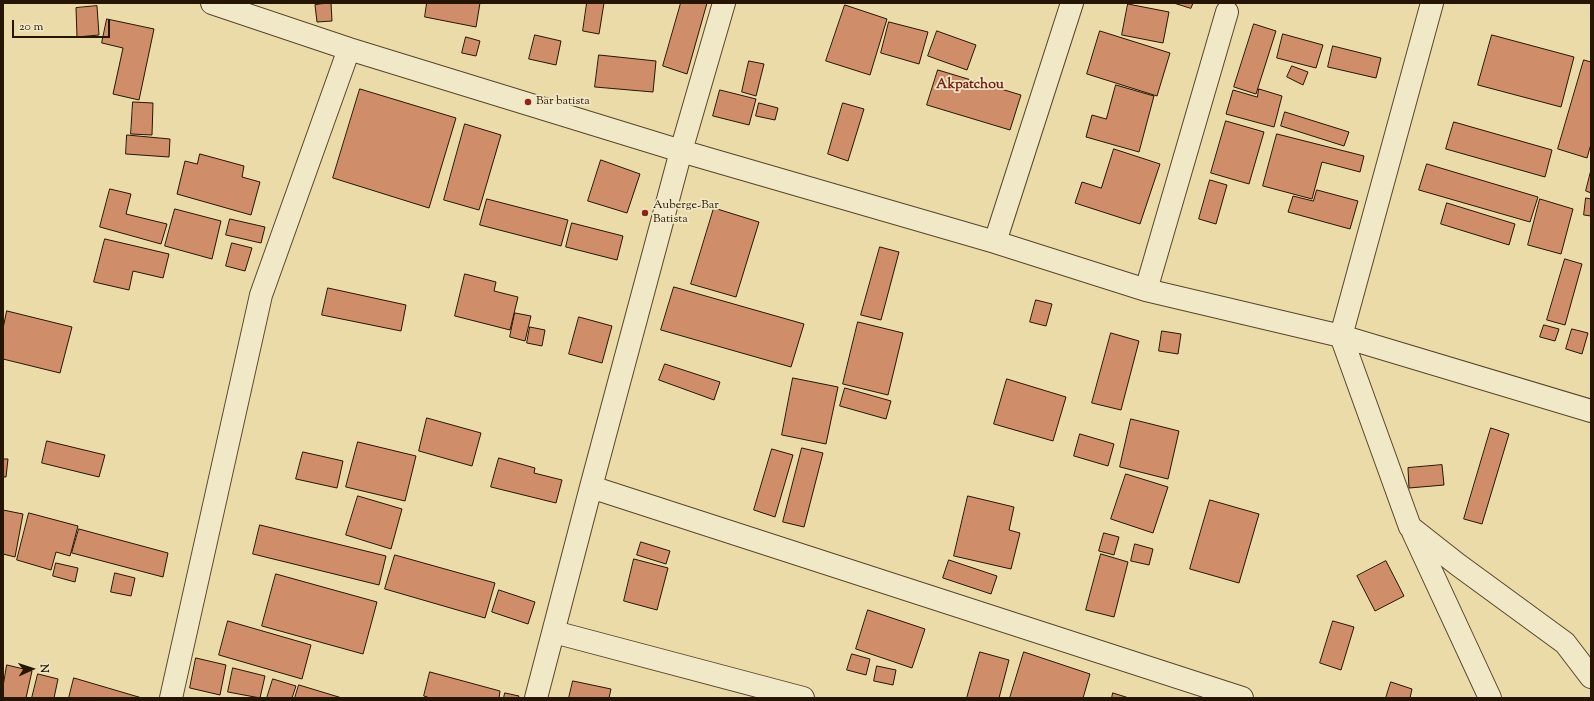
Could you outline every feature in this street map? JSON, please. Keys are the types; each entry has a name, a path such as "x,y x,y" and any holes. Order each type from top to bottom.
{"street":[{"path":"212,3 349,49 681,151 995,242 1146,290 1341,336 1591,411"},
{"path":"536,698 681,151 724,3"},
{"path":"995,242 1072,3"},
{"path":"1432,3 1341,336 1410,527 1490,698"},
{"path":"1146,290 1227,12"},
{"path":"172,698 261,295 349,49"},
{"path":"591,487 1242,698"},
{"path":"1410,527 1457,564 1565,643 1591,677"},
{"path":"554,632 764,693 803,698"}],"building":[{"path":"331,3 332,21 317,22 315,5"},
{"path":"427,3 480,3 476,27 425,17"},
{"path":"587,3 604,3 599,34 583,31"},
{"path":"681,3 707,3 687,74 663,66"},
{"path":"1174,3 1193,3 1191,8"},
{"path":"1128,4 1169,12 1163,43 1122,35"},
{"path":"845,5 887,19 870,75 826,61"},
{"path":"97,6 99,35 77,37 76,8"},
{"path":"107,19 154,29 139,100 113,94 123,48 102,43"},
{"path":"889,22 928,32 919,64 881,53"},
{"path":"1254,24 1276,31 1256,94 1234,87"},
{"path":"937,31 976,45 967,70 928,56"},
{"path":"1100,31 1170,53 1157,96 1087,74"},
{"path":"1283,34 1323,45 1316,68 1277,58"},
{"path":"535,35 561,41 556,65 529,59"},
{"path":"1492,35 1574,57 1561,107 1478,85"},
{"path":"466,37 480,41 476,56 462,53"},
{"path":"1333,46 1381,58 1376,78 1328,67"},
{"path":"599,55 656,61 653,92 595,87"},
{"path":"1584,60 1591,62 1591,144 1587,158 1558,149"},
{"path":"749,61 764,64 756,96 742,92"},
{"path":"1292,66 1308,72 1303,85 1287,77"},
{"path":"938,70 1021,95 1010,130 927,105"},
{"path":"1116,85 1154,96 1139,152 1086,137 1092,115 1106,119"},
{"path":"360,89 456,118 429,208 333,178"},
{"path":"1259,89 1282,96 1274,127 1226,114 1233,90 1257,97"},
{"path":"720,90 756,99 749,125 713,116"},
{"path":"133,102 153,103 152,135 131,134"},
{"path":"759,103 778,108 775,120 756,116"},
{"path":"843,103 864,109 848,161 828,154"},
{"path":"1285,112 1349,132 1344,146 1281,126"},
{"path":"1226,121 1264,132 1249,184 1211,173"},
{"path":"1454,122 1552,150 1545,177 1446,149"},
{"path":"465,124 501,135 479,210 444,200"},
{"path":"1277,134 1364,156 1360,172 1322,162 1312,199 1263,186"},
{"path":"127,135 170,139 169,157 126,154"},
{"path":"1114,149 1160,164 1140,224 1075,203 1082,182 1101,188"},
{"path":"200,154 244,166 242,177 260,182 251,215 177,194 185,161 197,164"},
{"path":"601,160 640,174 627,213 588,201"},
{"path":"1427,164 1538,197 1530,222 1419,190"},
{"path":"1591,170 1591,193 1586,191"},
{"path":"1210,180 1227,185 1216,224 1199,219"},
{"path":"110,189 131,194 126,214 167,224 161,244 100,227"},
{"path":"1317,190 1358,201 1350,229 1288,212 1293,196 1313,201"},
{"path":"1586,198 1591,199 1591,216 1584,215"},
{"path":"487,199 568,220 561,246 480,225"},
{"path":"1540,199 1573,209 1561,254 1528,245"},
{"path":"1447,203 1515,224 1509,245 1441,224"},
{"path":"714,208 759,222 736,297 691,284"},
{"path":"175,209 221,221 212,259 165,246"},
{"path":"230,219 265,227 261,243 226,235"},
{"path":"572,223 623,236 617,260 566,247"},
{"path":"105,239 169,254 163,278 133,271 129,290 94,282"},
{"path":"232,243 252,248 245,271 226,266"},
{"path":"880,247 899,252 881,320 861,315"},
{"path":"1565,259 1582,264 1565,325 1547,320"},
{"path":"465,274 496,282 494,291 518,297 510,330 455,316"},
{"path":"674,287 804,324 791,367 661,330"},
{"path":"328,288 406,305 401,331 322,315"},
{"path":"1036,300 1052,304 1046,326 1030,322"},
{"path":"7,311 72,327 60,373 3,359 3,329"},
{"path":"515,313 531,316 525,341 510,337"},
{"path":"579,317 612,326 602,363 569,354"},
{"path":"858,322 903,333 888,395 843,384"},
{"path":"1544,325 1559,329 1555,341 1540,337"},
{"path":"530,327 545,330 542,346 527,343"},
{"path":"1572,329 1588,333 1582,354 1566,349"},
{"path":"1162,331 1181,334 1178,354 1159,351"},
{"path":"1111,333 1139,341 1121,410 1092,403"},
{"path":"665,364 720,382 714,400 659,380"},
{"path":"793,378 838,387 826,444 782,435"},
{"path":"1007,379 1066,397 1053,441 994,424"},
{"path":"845,388 891,401 886,419 840,406"},
{"path":"427,418 481,433 472,466 419,451"},
{"path":"1131,419 1179,431 1168,479 1120,467"},
{"path":"1491,428 1509,434 1482,524 1464,519"},
{"path":"1080,434 1114,444 1108,466 1074,456"},
{"path":"47,441 105,455 99,477 42,463"},
{"path":"358,442 416,456 405,501 346,487"},
{"path":"802,448 823,453 804,527 783,522"},
{"path":"772,449 793,455 775,517 754,510"},
{"path":"303,452 343,461 337,488 296,479"},
{"path":"499,458 535,468 534,473 562,480 556,503 491,487"},
{"path":"3,459 8,459 6,477 3,477"},
{"path":"1442,465 1444,485 1409,488 1408,468"},
{"path":"1126,474 1168,487 1153,533 1111,519"},
{"path":"358,496 402,509 391,549 346,535"},
{"path":"968,496 1014,507 1009,530 1020,533 1011,569 954,556"},
{"path":"1210,500 1259,514 1239,583 1190,569"},
{"path":"3,510 23,514 15,557 3,554"},
{"path":"29,513 78,526 70,556 56,552 51,570 17,560"},
{"path":"260,525 386,556 379,585 253,554"},
{"path":"79,529 168,553 163,577 72,553"},
{"path":"1104,533 1119,537 1114,555 1099,551"},
{"path":"641,542 670,551 666,564 637,555"},
{"path":"1135,544 1153,549 1149,565 1131,561"},
{"path":"1101,554 1128,562 1114,617 1086,610"},
{"path":"395,555 495,583 485,618 385,589"},
{"path":"634,559 668,568 657,610 624,601"},
{"path":"949,560 997,576 991,594 943,578"},
{"path":"1386,561 1404,596 1375,611 1357,576"},
{"path":"56,563 78,568 75,582 53,576"},
{"path":"115,573 135,578 131,596 111,592"},
{"path":"276,574 377,602 363,654 262,626"},
{"path":"499,590 535,602 528,624 492,612"},
{"path":"868,610 925,629 912,668 856,649"},
{"path":"228,621 311,645 302,679 219,655"},
{"path":"1333,621 1354,627 1341,670 1320,663"},
{"path":"980,652 1009,660 999,698 967,698"},
{"path":"1024,652 1090,674 1083,698 1010,698"},
{"path":"852,654 870,659 866,675 847,670"},
{"path":"196,658 226,665 220,695 190,688"},
{"path":"7,665 32,671 26,698 3,698 3,687"},
{"path":"877,666 896,670 893,685 874,681"},
{"path":"233,668 265,676 260,698 228,692"},
{"path":"430,672 500,691 499,698 430,698 424,696"},
{"path":"38,674 58,679 54,698 32,698"},
{"path":"74,678 142,698 69,698"},
{"path":"273,679 296,686 292,698 267,698"},
{"path":"573,681 611,689 609,698 569,698"},
{"path":"1391,682 1412,689 1410,698 1386,698"},
{"path":"299,685 342,698 295,698"},
{"path":"505,693 519,696 518,698 504,698"},
{"path":"1113,693 1129,698 1112,698"}],"place":[{"name":"Bar batista","path":"528,102"},
{"name":"Auberge-Bar Batista","path":"645,213"}],"district":[{"name":"Akpatchou","path":"970,86"}]}
